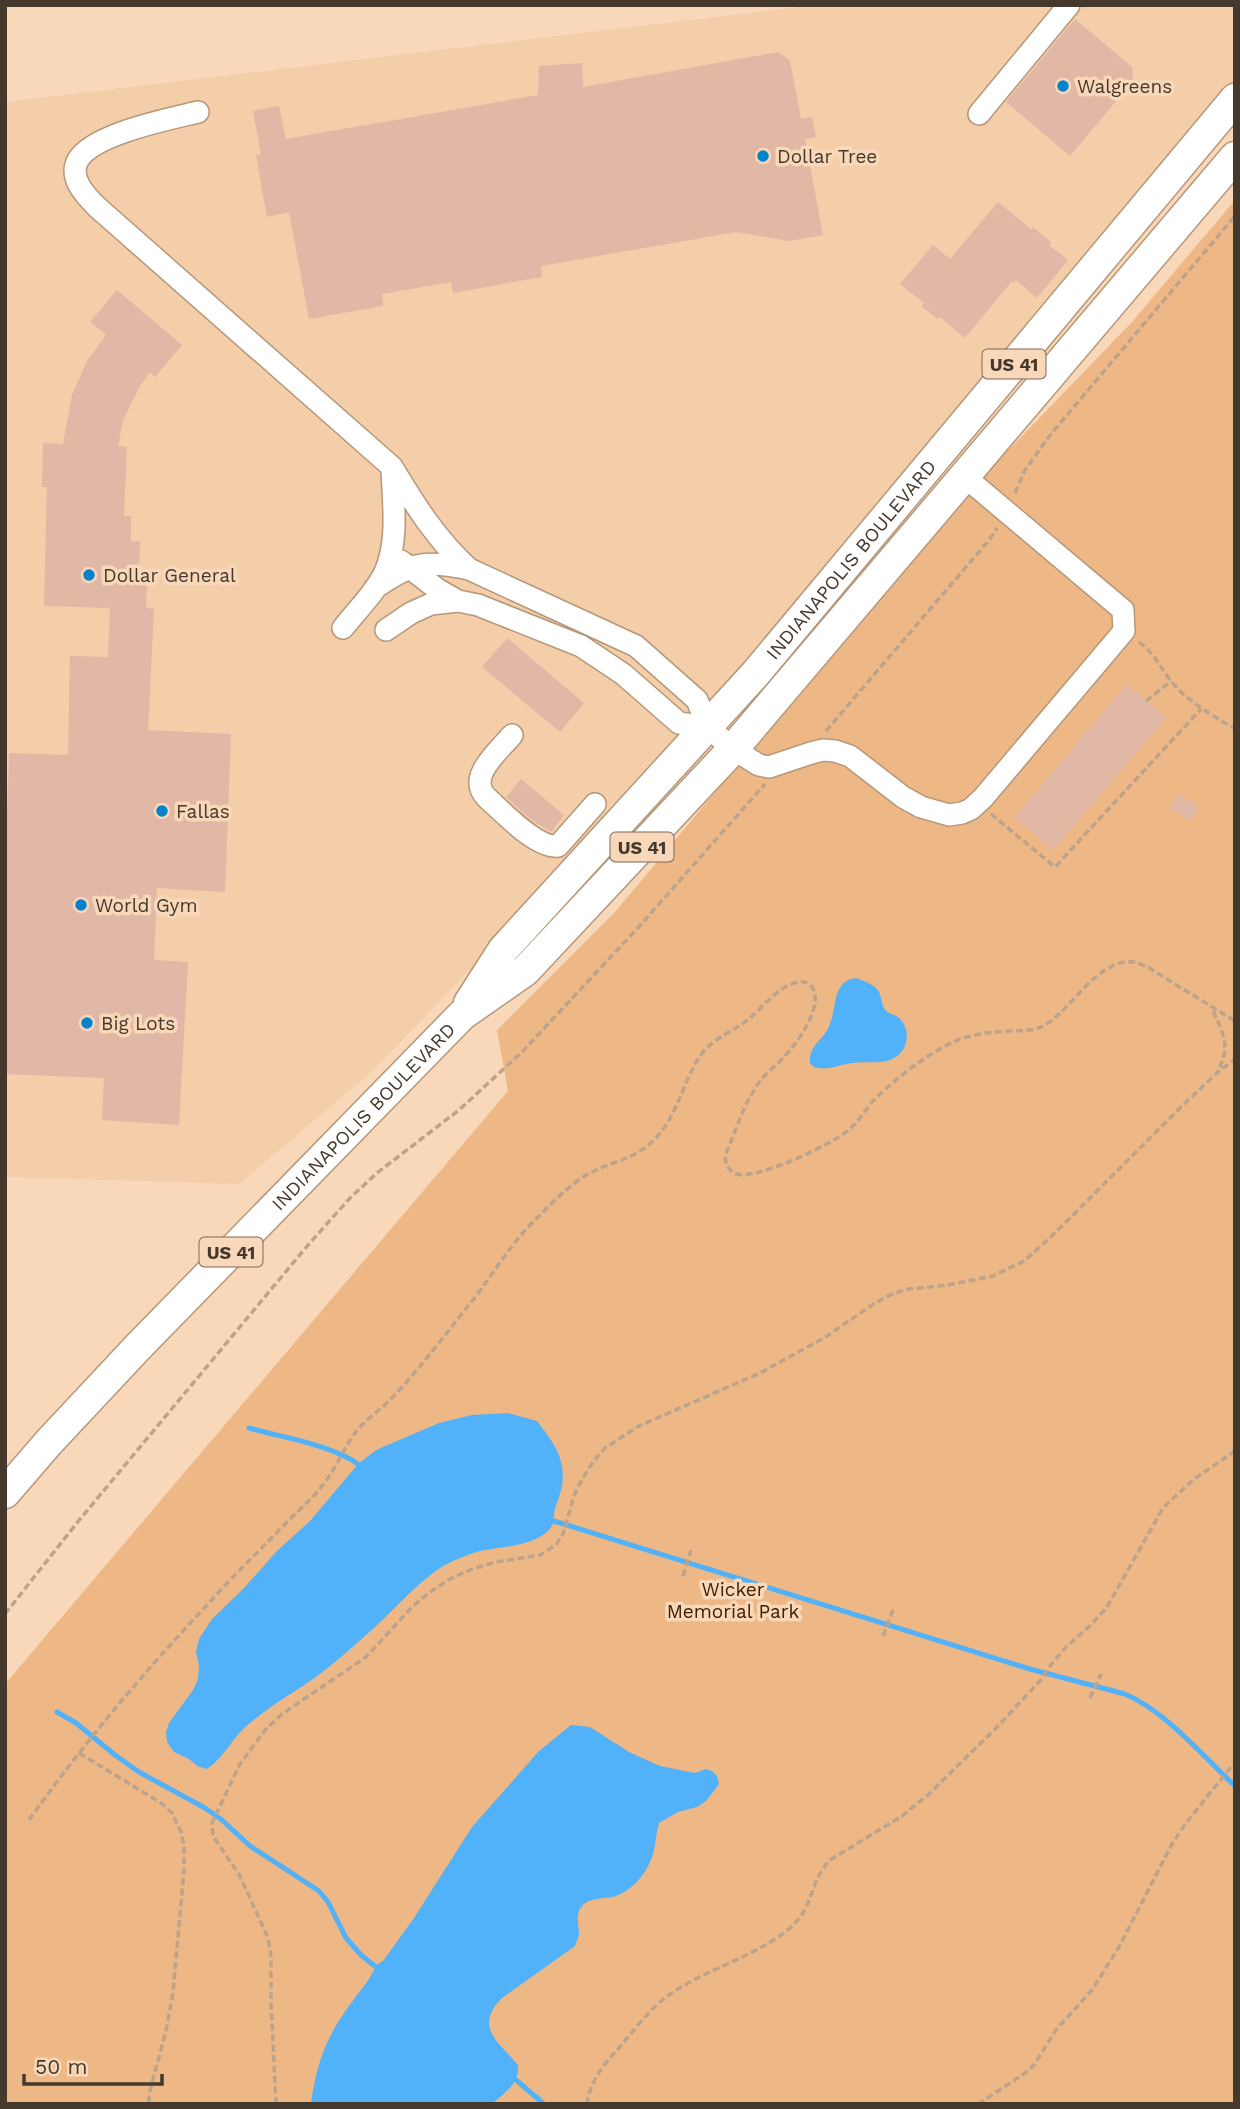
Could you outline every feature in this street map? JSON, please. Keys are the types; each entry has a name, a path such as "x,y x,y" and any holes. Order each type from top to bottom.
{"highway":[{"name":"INDIANAPOLIS BOULEVARD","path":"462,1015 503,950 756,673 1235,99"},
{"name":"INDIANAPOLIS BOULEVARD","path":"5,1493 137,1348 462,1015 525,971 733,748 1235,157"}],"lane":[{"path":"1058,5 976,111 1069,5"},
{"path":"198,112 133,128 102,142 78,161 76,173 79,186 97,207 392,467 424,520 469,569"},
{"path":"342,628 385,573 392,553 392,467"},
{"path":"375,588 408,567 445,564 469,569 636,646 697,700 708,727 758,765 769,767 811,752 835,751 850,756 903,797 921,807 950,815 962,813 978,803 1124,631 1123,610 964,476"},
{"path":"392,553 458,601"},
{"path":"386,630 420,608 458,601 478,605 581,646 623,674 680,723 708,727"},
{"path":"512,735 478,780 482,793 487,798 548,846 558,846 594,804"}],"path":[{"path":"822,735 990,539 1035,454 1235,216"},
{"path":"1124,631 1148,649 1171,681 1201,709 1235,729"},
{"path":"1146,701 1171,681"},
{"path":"978,803 1055,867 1201,709"},
{"path":"5,1614 76,1524 350,1198 377,1173 459,1110 522,1052 636,930 759,791 789,762"},
{"path":"29,1820 99,1728 207,1604 321,1488 360,1426 388,1402 408,1379 477,1295 514,1243 584,1176 631,1157 656,1138 675,1112 691,1072 709,1046 748,1020 777,994 802,981 813,989 816,995 809,1021 800,1037 757,1085 748,1101 726,1156 726,1164 735,1174 742,1175 795,1160 836,1139 855,1124 878,1096 938,1050 970,1036 1031,1031 1043,1026 1057,1017 1093,980 1121,963 1134,962 1149,968 1235,1021"},
{"path":"1212,1008 1221,1026 1225,1049 1224,1061 1216,1074"},
{"path":"276,2104 271,1956 268,1938 240,1876 213,1836 212,1823 240,1764 265,1730 282,1714 366,1657 413,1606 448,1580 472,1569 540,1555 550,1550 563,1534 574,1496 593,1462 605,1448 639,1426 760,1373 824,1338 894,1293 993,1276 1024,1261 1054,1235 1122,1164 1216,1074 1235,1059"},
{"path":"586,2104 595,2078 604,2065 652,2010 669,1995 755,1952 792,1927 810,1902 820,1870 830,1860 902,1816 929,1794 1040,1681 1050,1665 1107,1607 1163,1508 1194,1479 1235,1451"},
{"path":"683,1576 691,1550"},
{"path":"883,1636 893,1610"},
{"path":"1090,1698 1101,1674"},
{"path":"79,1753 161,1803 177,1822 184,1847 173,1992 149,2104"},
{"path":"978,2104 1034,2065 1056,2030 1092,1990 1119,1947 1172,1844 1235,1762"}],"shaded area":[{"path":"816,5 1235,5 1235,84 893,498 508,931 369,1074 239,1184 5,1177 5,102"}],"green space":[{"name":"Wicker Memorial Park","path":"1235,200 1235,2104 5,2104 5,1684 508,1091 497,1030 616,911 909,559 999,460 1132,322"}],"water":[{"path":"856,978 876,988 887,1012 901,1020 907,1037 904,1048 890,1060 827,1068 815,1067 810,1063 810,1056 830,1024 839,989 848,980"},
{"path":"508,1413 537,1421 559,1454 562,1483 550,1529 526,1543 480,1551 440,1568 332,1665 250,1723 207,1769 174,1752 167,1742 166,1732 198,1679 196,1652 199,1639 212,1619 277,1551 310,1521 358,1464 376,1450 439,1423 472,1415"},
{"path":"571,1725 590,1727 629,1752 660,1766 695,1773 706,1769 712,1771 719,1784 706,1801 697,1807 678,1812 659,1823 652,1857 641,1877 623,1893 584,1904 578,1915 579,1935 575,1946 502,1998 494,2008 489,2026 492,2034 518,2065 518,2072 514,2083 492,2104 311,2104 318,2067 336,2025 414,1918 472,1827 539,1751"}],"building":[{"name":"Walgreens","path":"1075,19 1132,67 1133,81 1070,156 1006,102"},
{"path":"778,52 790,61 801,119 812,117 816,137 805,139 823,235 789,241 736,232 541,266 542,277 453,293 451,282 382,294 383,306 309,319 289,212 267,217 256,155 261,155 253,111 279,106 286,139 538,95 539,66 582,63 583,87"},
{"path":"998,202 1032,230 1033,227 1051,242 1049,245 1068,260 1037,298 1016,280 1013,283 1012,281 965,338 940,317 938,319 921,306 924,303 900,284 933,245 950,259"},
{"path":"117,290 182,345 155,377 150,372 140,386 123,420 118,446 127,447 124,516 131,516 131,541 140,541 139,575 147,575 146,608 154,609 148,730 231,734 225,892 157,888 154,960 188,962 179,1125 102,1120 104,1078 5,1074 5,869 9,753 68,755 70,656 108,657 110,608 44,606 47,487 42,487 43,443 63,444 72,395 87,361 106,335 90,322"},
{"path":"507,638 584,703 560,732 482,667"},
{"path":"1127,684 1166,718 1053,850 1014,817"},
{"path":"521,779 564,815 551,832 529,818 506,797"},
{"path":"1179,794 1199,807 1190,821 1170,807"}],"waterway":[{"path":"249,1428 321,1447 358,1464"},
{"path":"554,1521 1030,1669 1125,1694 1169,1722 1235,1786"},
{"path":"57,1712 76,1723 139,1772 205,1808 250,1846 319,1891 328,1902 346,1938 376,1967"},
{"path":"516,2080 544,2104"}],"place":[{"name":"Walgreens","path":"1063,86"},
{"name":"Dollar Tree","path":"763,156"},
{"name":"Dollar General","path":"89,575"},
{"name":"Fallas","path":"162,811"},
{"name":"World Gym","path":"81,905"},
{"name":"Big Lots","path":"87,1023"}]}
